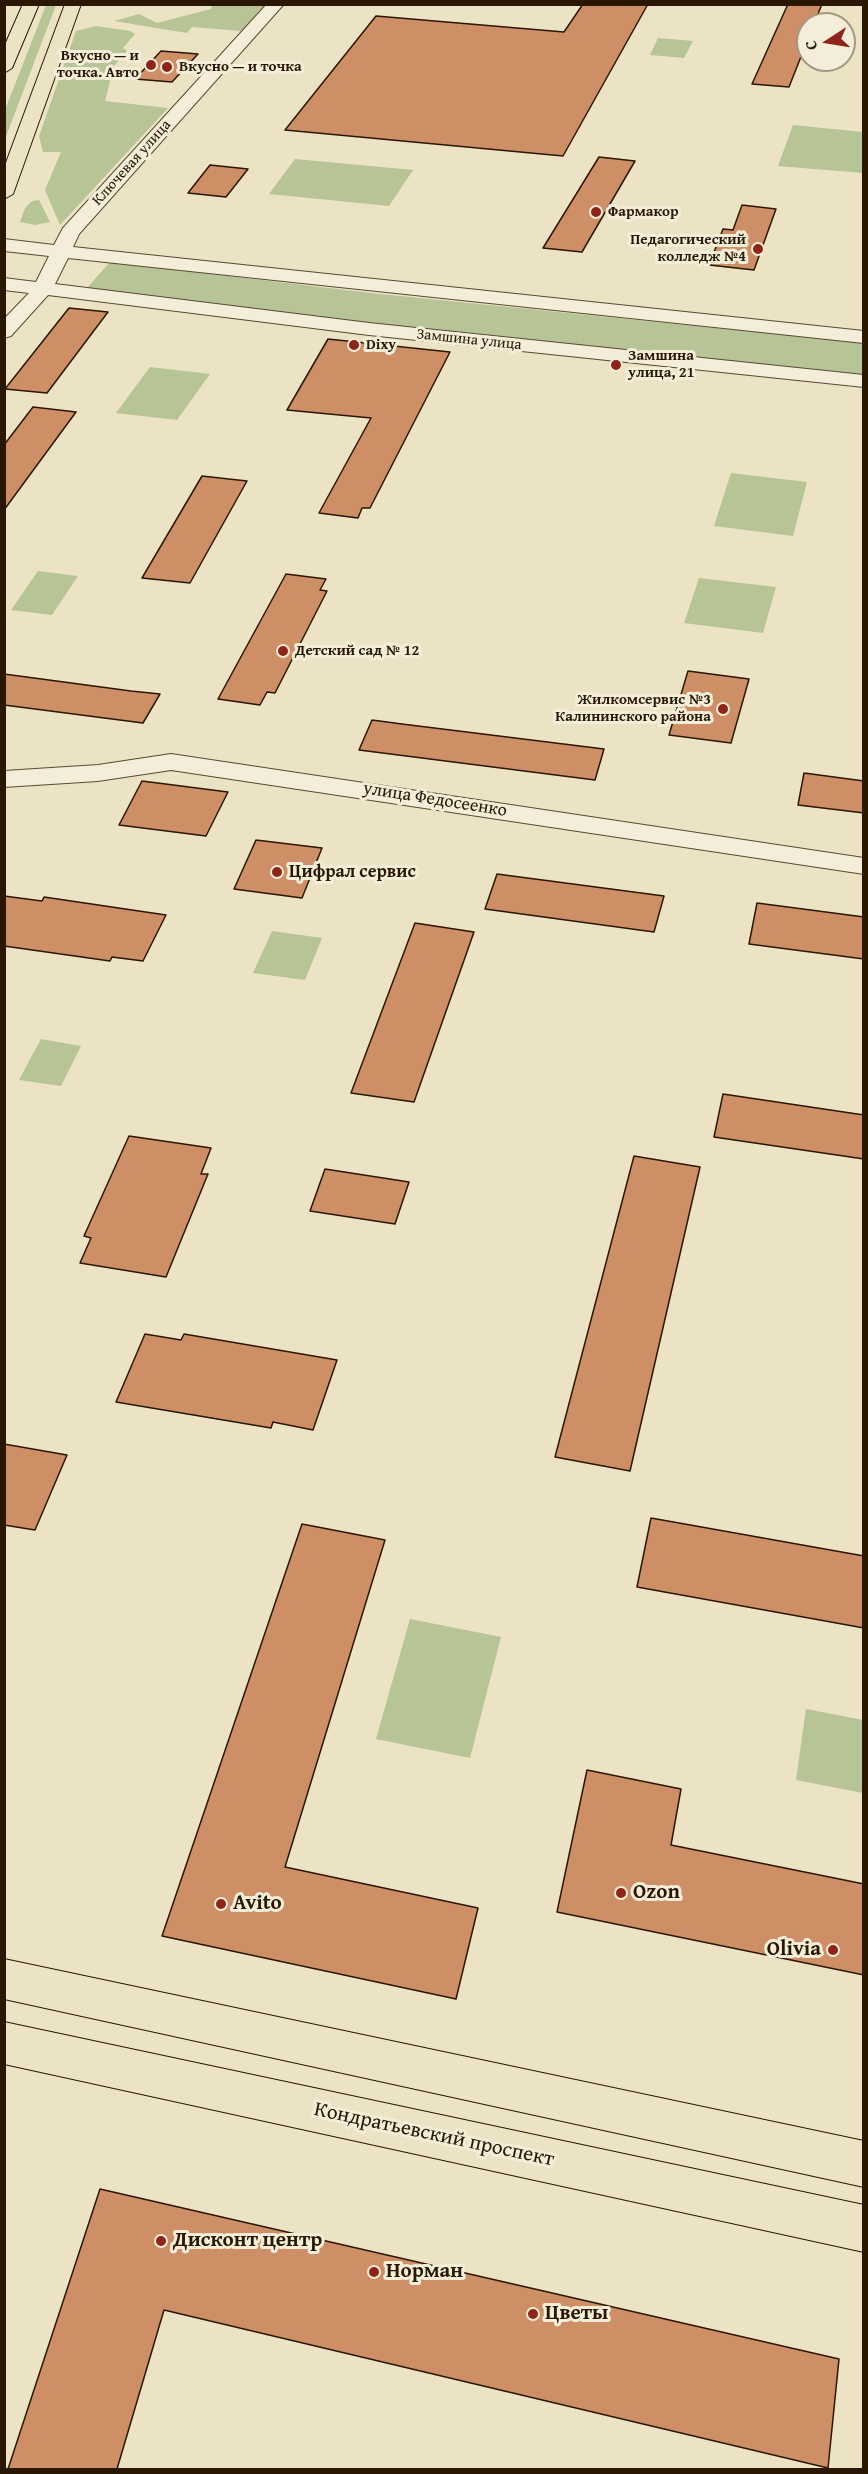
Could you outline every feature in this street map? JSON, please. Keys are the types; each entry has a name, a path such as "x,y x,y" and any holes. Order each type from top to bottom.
{"main road":[{"path":"4,68 31,4"},
{"path":"4,194 73,4"},
{"path":"4,1979 864,2164"},
{"name":"Кондратьевский проспект","path":"4,2043 864,2229"}],"street":[{"name":"Ключевая улица","path":"4,332 43,289 73,228 276,4"},
{"path":"4,245 364,286 864,337"},
{"name":"Замшина улица","path":"4,284 345,326 864,381"},
{"name":"улица Федосеенко","path":"4,779 98,773 171,762 864,866"}],"green space":[{"path":"46,5 56,5 5,139 5,110"},
{"path":"212,5 265,5 241,31 192,27 187,33 114,21 139,14 157,23 211,9"},
{"path":"96,26 130,31 135,34 123,48 127,51 114,66 105,101 168,108 60,225 45,190 61,152 43,152 39,136 76,31"},
{"path":"658,38 693,41 684,58 650,55"},
{"path":"793,125 863,132 863,173 778,166"},
{"path":"295,159 413,170 389,206 269,194"},
{"path":"39,200 50,222 35,225 20,222 25,208 32,201"},
{"path":"110,262 371,293 863,343 863,375 357,322 86,289"},
{"path":"150,367 210,374 177,420 116,413"},
{"path":"731,473 807,482 793,536 714,526"},
{"path":"38,571 78,576 52,615 11,610"},
{"path":"699,578 776,587 763,633 684,623"},
{"path":"272,931 322,938 305,980 253,973"},
{"path":"41,1039 81,1046 61,1086 19,1080"},
{"path":"410,1619 501,1637 470,1758 376,1739"},
{"path":"806,1709 863,1720 863,1793 796,1780"}],"building":[{"path":"583,4 648,4 563,156 285,130 376,16 564,32"},
{"path":"788,4 822,4 819,12 796,12 796,69 789,87 752,84"},
{"name":"Вкусно — и точка","path":"161,51 198,54 172,82 135,79"},
{"path":"599,157 635,161 582,252 543,248"},
{"path":"210,165 248,169 226,197 188,193"},
{"path":"742,205 776,209 754,270 709,265 723,229 733,230"},
{"path":"69,308 108,312 47,393 5,389"},
{"path":"328,339 450,352 370,508 362,508 358,518 319,513 371,418 287,410"},
{"path":"33,407 76,412 4,510 4,445"},
{"path":"202,476 247,481 190,583 142,578"},
{"path":"286,574 326,579 320,590 327,591 275,693 267,692 260,705 218,699"},
{"path":"688,671 749,679 731,743 669,735"},
{"path":"4,674 160,694 143,723 4,705"},
{"path":"372,720 604,749 595,780 359,750"},
{"path":"804,773 864,781 864,813 798,805"},
{"path":"142,781 228,792 206,836 119,825"},
{"name":"Цифрал сервис","path":"256,840 322,848 302,898 234,889"},
{"path":"497,874 664,896 654,932 485,909"},
{"path":"4,896 42,901 44,897 166,915 143,961 112,957 110,961 4,946"},
{"path":"757,903 864,917 864,959 749,944"},
{"path":"415,923 474,932 414,1102 351,1093"},
{"path":"723,1094 864,1115 864,1159 714,1137"},
{"path":"129,1136 211,1148 201,1174 208,1174 166,1277 80,1263 91,1238 84,1236"},
{"path":"634,1156 700,1167 630,1471 555,1457"},
{"path":"325,1169 409,1182 395,1224 310,1211"},
{"path":"145,1334 181,1340 184,1334 337,1360 313,1430 273,1422 271,1428 116,1402"},
{"path":"4,1444 67,1455 35,1530 4,1525"},
{"path":"651,1518 864,1556 864,1628 637,1587"},
{"path":"302,1524 385,1540 285,1867 478,1908 456,1999 162,1936"},
{"path":"587,1770 681,1789 671,1845 864,1884 864,1975 557,1912"},
{"path":"100,2189 839,2359 828,2468 164,2310 117,2469 8,2469"}],"place":[{"name":"Вкусно — и точка. Авто","path":"151,65"},
{"name":"Вкусно — и точка","path":"167,67"},
{"name":"Фармакор","path":"596,212"},
{"name":"Педагогический колледж №4","path":"758,249"},
{"name":"Dixy","path":"354,345"},
{"name":"Замшина улица, 21","path":"616,365"},
{"name":"Детский сад № 12","path":"283,651"},
{"name":"Жилкомсервис №3 Калининского района","path":"723,709"},
{"name":"Цифрал сервис","path":"277,872"},
{"name":"Ozon","path":"621,1893"},
{"name":"Avito","path":"221,1904"},
{"name":"Olivia","path":"833,1950"},
{"name":"Дисконт центр","path":"161,2241"},
{"name":"Норман","path":"374,2272"},
{"name":"Цветы","path":"533,2314"}]}
